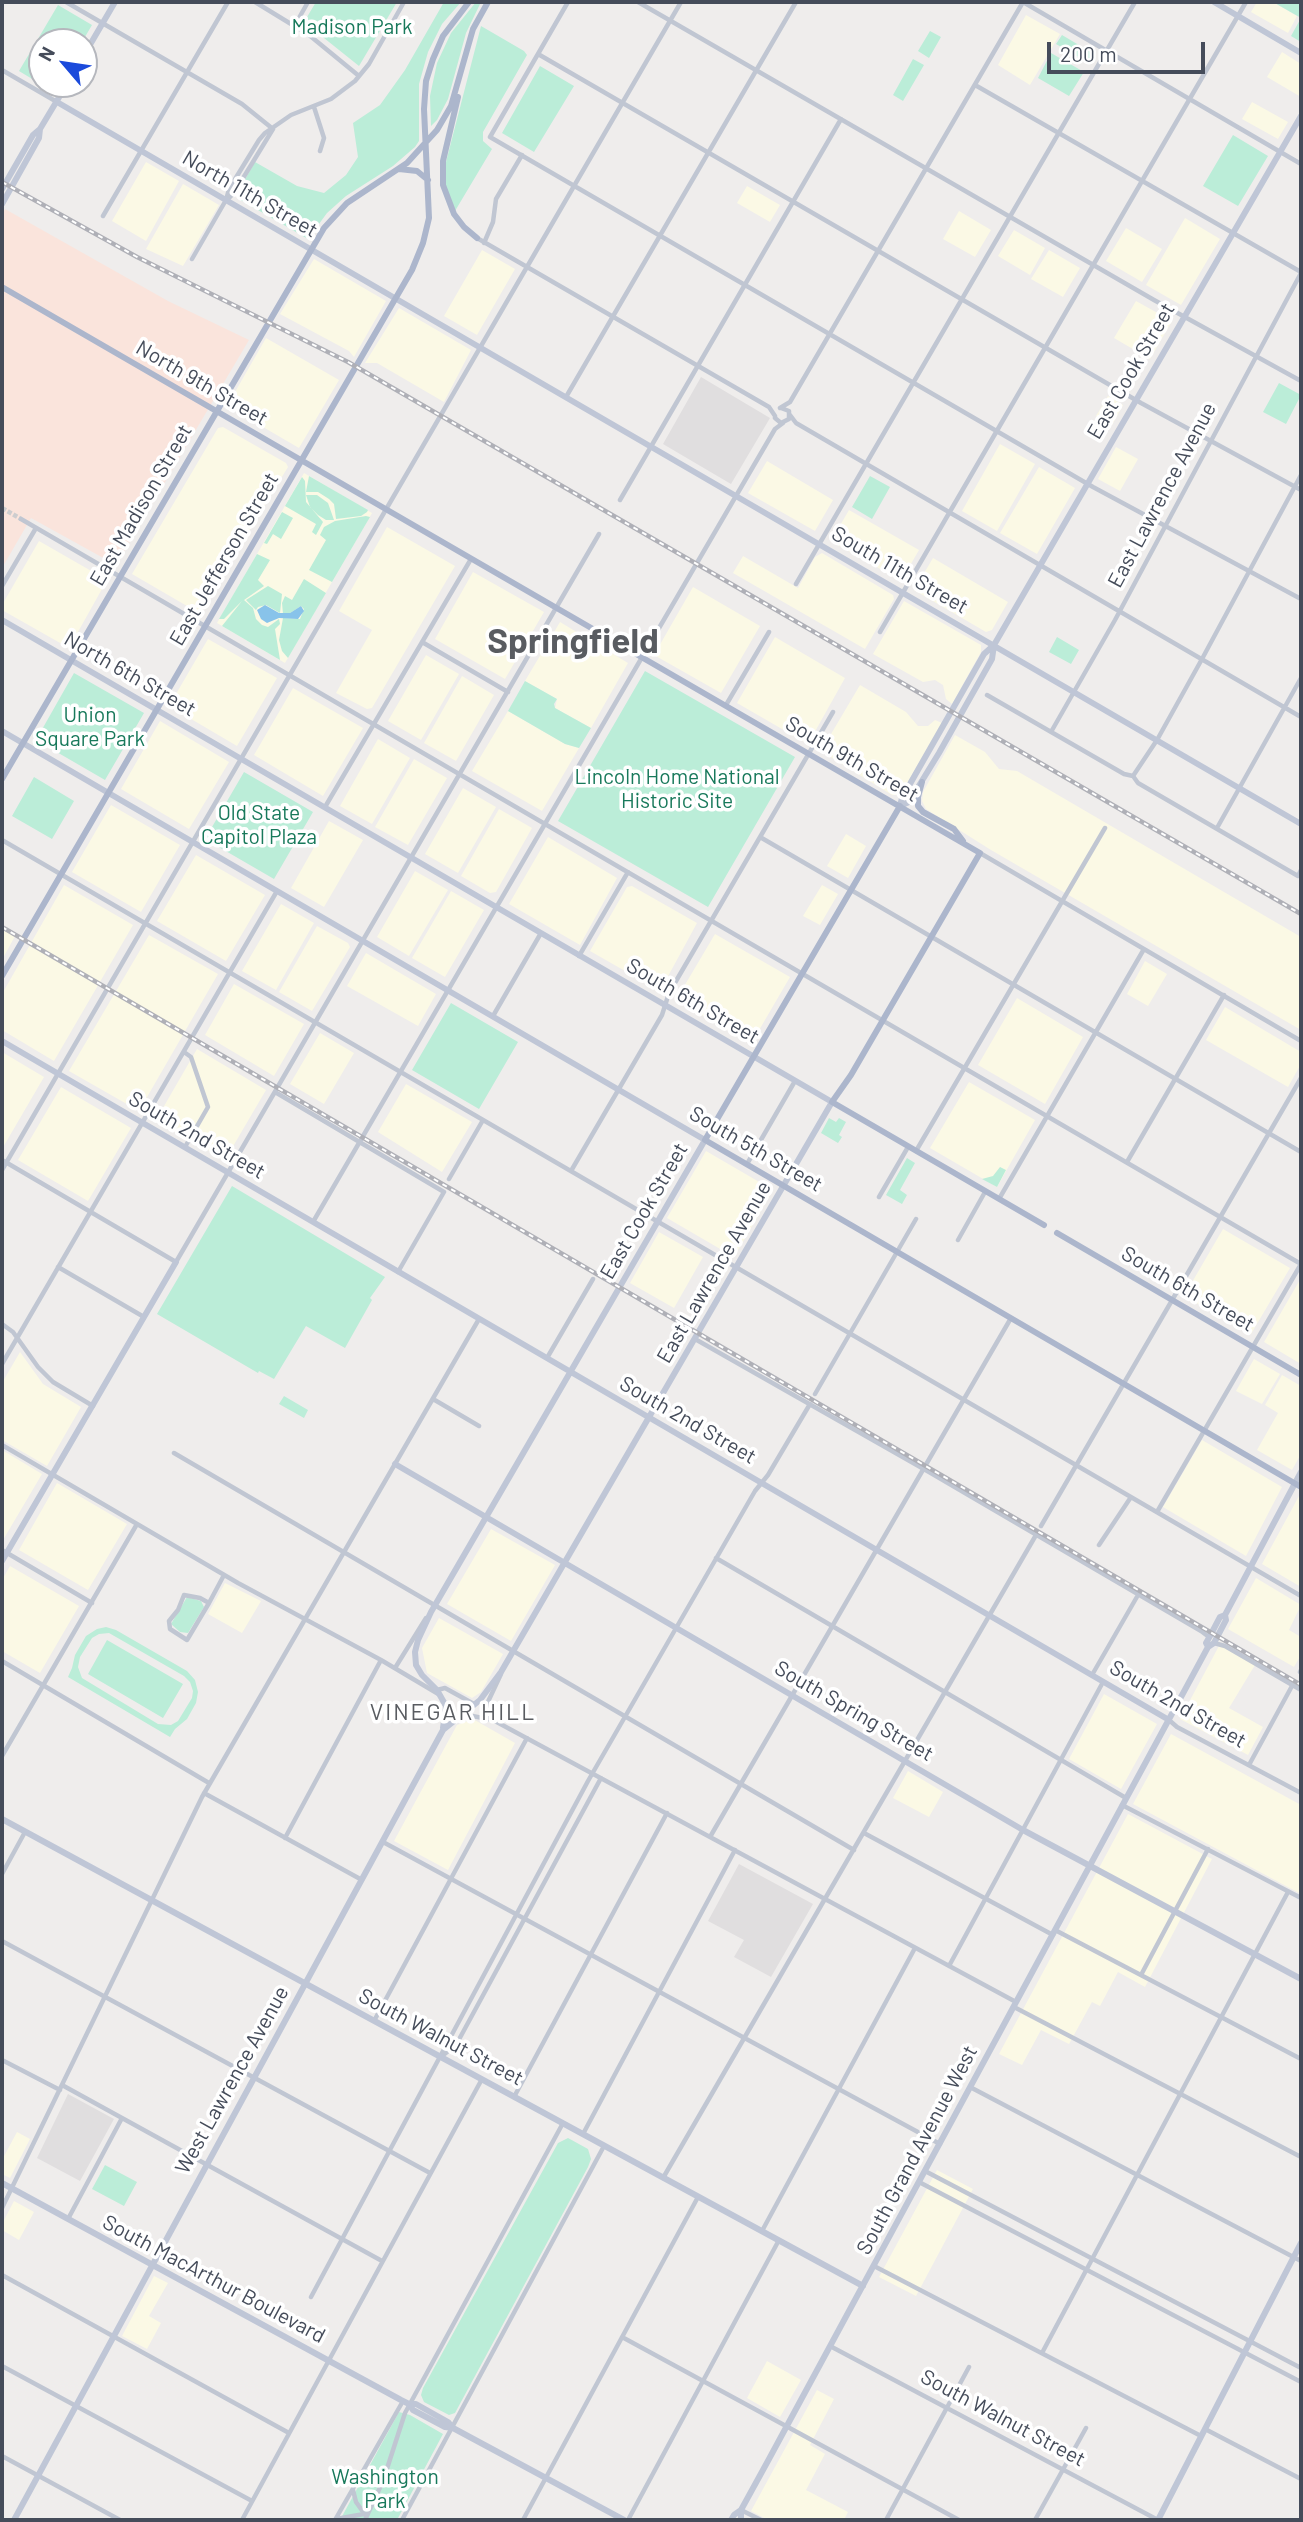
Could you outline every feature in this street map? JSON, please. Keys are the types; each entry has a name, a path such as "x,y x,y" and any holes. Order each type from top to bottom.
{"main road":[{"name":"East Jefferson Street","path":"2,976 396,298 423,243 429,218 424,109 430,68 443,36 469,2"},
{"path":"477,238 454,214 443,185 443,161 473,29 488,2"},
{"name":"East Madison Street","path":"2,779 311,249 339,210 399,170 426,144 451,106 463,67"},
{"path":"399,170 417,171 428,181"},
{"name":"North 9th Street","path":"2,286 386,509"},
{"name":"South 9th Street","path":"386,509 980,853"},
{"path":"922,782 917,800 920,808 954,829 964,843"},
{"name":"East Cook Street","path":"705,1140 900,806"},
{"name":"East Lawrence Avenue","path":"832,1102 851,1075 980,853"},
{"name":"South 6th Street","path":"832,1102 1044,1225"},
{"name":"South 5th Street","path":"705,1140 1298,1485"},
{"name":"South 6th Street","path":"1058,1233 1301,1375"}],"street":[{"path":"66,2 242,104 273,128"},
{"path":"98,30 115,2"},
{"path":"103,216 229,2"},
{"path":"255,2 295,25 359,76"},
{"path":"295,25 309,2"},
{"path":"192,259 226,200 234,192 273,128 291,115 339,94 359,76 404,2"},
{"path":"568,2 490,137 1086,483 1301,599"},
{"path":"638,2 1093,265 1301,381"},
{"path":"2,1170 4,1161 58,1073 681,2"},
{"path":"565,397 796,2"},
{"path":"313,1223 775,429 785,423 790,414 790,402 1023,2 1301,163"},
{"path":"796,584 1135,2"},
{"path":"1214,2 1301,53"},
{"path":"880,632 1246,2"},
{"path":"538,54 1135,400 1301,490"},
{"name":"North 11th Street","path":"2,70 480,348"},
{"path":"975,85 1301,272"},
{"path":"2,189 33,135 40,129 59,98"},
{"path":"314,107 324,138 320,150"},
{"name":"East Cook Street","path":"900,806 903,796 984,654 994,645 1301,116"},
{"path":"620,500 841,119"},
{"path":"2,204 38,138 40,129"},
{"path":"484,243 493,222 495,203 522,155"},
{"path":"477,238 769,407 785,408 796,423 1301,717"},
{"name":"East Lawrence Avenue","path":"1051,733 1301,272"},
{"name":"South 11th Street","path":"480,348 1301,824"},
{"path":"775,429 775,417 779,408 790,402"},
{"path":"769,407 775,417 785,423 796,423"},
{"path":"1133,776 1157,740 1301,475"},
{"path":"21,519 1301,1264 1157,1512"},
{"path":"2,586 36,528"},
{"path":"2,1561 4,1552 93,1406 599,534"},
{"path":"325,807 471,559"},
{"name":"North 6th Street","path":"2,620 325,807"},
{"path":"725,706 769,632"},
{"path":"422,642 508,692"},
{"name":"East Cook Street","path":"900,806 909,802 922,782 992,659 994,645"},
{"path":"1217,828 1301,678"},
{"path":"987,695 1124,774 1133,776 1139,783 1297,876 1301,870"},
{"path":"571,1171 832,712"},
{"name":"South 5th Street","path":"2,731 705,1140"},
{"name":"South 6th Street","path":"325,807 832,1102"},
{"path":"916,1152 1104,828"},
{"path":"760,838 1301,1153"},
{"path":"2,840 1301,1596"},
{"name":"South 9th Street","path":"980,853 1301,1041"},
{"path":"579,956 628,872"},
{"path":"2,1364 277,891"},
{"path":"493,1016 541,933"},
{"path":"999,1199 1144,949"},
{"path":"1127,1162 1224,995"},
{"name":"South 2nd Street","path":"2,1041 990,1615 1177,1727 1301,1793"},
{"path":"184,1052 191,1057 208,1107 185,1147"},
{"path":"1041,1526 1301,1078"},
{"path":"747,1164 795,1081"},
{"path":"275,1092 444,1192 398,1273"},
{"name":"East Lawrence Avenue","path":"606,1493 832,1102"},
{"path":"449,1178 483,1120"},
{"name":"East Cook Street","path":"439,1692 422,1675 415,1659 416,1646 433,1609 705,1140"},
{"path":"879,1197 908,1147"},
{"path":"4,1161 176,1262"},
{"path":"958,1240 985,1192"},
{"path":"815,1394 916,1219"},
{"path":"58,1267 144,1317"},
{"path":"547,1359 593,1279"},
{"path":"710,1837 1011,1318"},
{"path":"2,2208 209,1783 479,1320"},
{"path":"2,1324 18,1337 50,1380 93,1406"},
{"path":"695,1339 1201,1630 1210,1642 1225,1646 1301,1690"},
{"path":"433,1399 479,1426"},
{"path":"311,2297 592,1773 716,1558 810,1404"},
{"path":"2,1445 224,1575 439,1692 446,1712 443,1730"},
{"path":"174,1453 343,1551 433,1609 513,1651 854,1850"},
{"name":"South Spring Street","path":"395,1464 1023,1830 1301,1979"},
{"name":"South Grand Avenue West","path":"731,2520 741,2510 1210,1642 1226,1620 1224,1615 1298,1485 1301,1472"},
{"name":"West Lawrence Avenue","path":"14,2520 443,1730 487,1692 501,1672 606,1493"},
{"path":"1099,1545 1131,1497"},
{"path":"2,1756 137,1524"},
{"path":"663,2178 1036,1535"},
{"path":"4,1552 92,1603"},
{"path":"716,1558 1126,1798"},
{"path":"209,1603 184,1595 178,1610 169,1621 170,1629 187,1640 209,1603 224,1575"},
{"path":"1092,1675 1138,1595"},
{"path":"395,1668 433,1609"},
{"path":"285,1838 381,1660"},
{"path":"2,1661 209,1783"},
{"name":"West Lawrence Avenue","path":"493,1720 486,1712 486,1706 501,1672"},
{"path":"949,1966 1103,1682"},
{"path":"1249,1765 1292,1686"},
{"path":"439,1692 445,1688 474,1704"},
{"path":"461,1713 493,1720 949,1966 1015,2005 1301,2157"},
{"path":"374,2021 527,1738"},
{"path":"441,2057 457,2045 601,1778"},
{"path":"204,1793 362,1880"},
{"path":"1122,1805 1301,1898"},
{"path":"514,2097 667,1813"},
{"name":"South Walnut Street","path":"2,1819 863,2286"},
{"path":"2,1874 25,1832"},
{"path":"864,1833 985,1898 1141,1975 1301,2059"},
{"path":"383,1842 940,2144"},
{"path":"1141,1975 1208,1849"},
{"path":"583,2134 735,1850"},
{"path":"1042,2353 1288,1892"},
{"path":"2,1941 430,2173"},
{"path":"762,2231 915,1948"},
{"path":"2,2060 122,2118 383,2261"},
{"path":"242,2520 482,2079"},
{"path":"970,2087 1301,2261"},
{"path":"68,2219 122,2118"},
{"path":"336,2519 406,2402 563,2123"},
{"path":"402,2520 604,2146"},
{"path":"925,2171 1301,2368"},
{"path":"919,2182 1301,2382"},
{"name":"South MacArthur Boulevard","path":"2,2183 329,2361 406,2402 416,2404 453,2428 626,2520"},
{"path":"523,2520 698,2197"},
{"path":"626,2520 779,2240"},
{"path":"1158,2520 1301,2243"},
{"path":"874,2266 1042,2353 1301,2479"},
{"path":"2,2275 289,2433"},
{"path":"622,2337 959,2520"},
{"name":"South Walnut Street","path":"830,2346 1158,2520"},
{"path":"2,2366 252,2501"},
{"path":"886,2520 969,2367"},
{"path":"365,2517 383,2481 406,2402"},
{"path":"1035,2520 1086,2428"},
{"path":"2,2456 120,2520"},
{"path":"353,2489 356,2502 365,2517"},
{"path":"741,2510 761,2520"},
{"name":"South Grand Avenue West","path":"741,2510 741,2520"},
{"path":"336,2519 365,2517"}],"shaded area":[{"path":"1257,2 1273,2 1297,16 1288,33 1251,12"},
{"path":"1026,15 1060,34 1030,85 998,65"},
{"path":"1282,52 1301,64 1301,97 1267,77"},
{"path":"1252,102 1288,122 1278,139 1242,119"},
{"path":"146,162 179,181 146,241 112,221"},
{"path":"183,184 219,205 183,266 146,249"},
{"path":"747,186 780,205 770,222 737,203"},
{"path":"5,209 168,301 249,340 116,565 31,518 2,568 2,215"},
{"path":"959,211 991,230 975,257 943,239"},
{"path":"1185,218 1220,239 1181,305 1146,285"},
{"path":"1126,228 1162,249 1142,282 1106,261"},
{"path":"1014,230 1045,248 1030,275 998,256"},
{"path":"482,250 515,269 477,335 444,316"},
{"path":"1049,250 1080,268 1063,297 1031,279"},
{"path":"314,259 386,301 354,357 349,351 280,314"},
{"path":"1136,301 1172,321 1150,359 1114,338"},
{"path":"399,308 471,350 444,402 377,363 365,363"},
{"path":"266,338 339,380 299,448 227,406"},
{"path":"701,377 770,418 731,484 663,444"},
{"path":"1108,396 1123,405 1112,425 1096,416"},
{"path":"223,427 286,463 288,467 199,613 132,574 218,428"},
{"path":"1000,444 1035,464 997,531 962,511"},
{"path":"1116,447 1138,459 1120,491 1098,479"},
{"path":"767,461 833,500 815,531 748,493"},
{"path":"1039,467 1075,488 1037,554 1000,533"},
{"path":"304,473 372,513 285,663 217,623"},
{"path":"849,510 919,550 901,581 831,541"},
{"path":"387,527 455,566 372,708 367,709 336,693 372,630 339,611"},
{"path":"39,541 107,580 69,648 2,610 2,605"},
{"path":"822,553 893,595 894,599 865,649 733,573 743,556 798,588 815,557"},
{"path":"933,558 1008,602 992,630 986,632 914,590"},
{"path":"473,572 544,612 505,679 435,639"},
{"path":"693,587 760,626 721,693 654,655"},
{"path":"904,601 981,645 981,652 952,704 946,699 943,685 935,680 923,682 873,654"},
{"path":"560,622 628,663 591,728 555,708 557,699 525,681"},
{"path":"775,637 845,678 808,744 737,703"},
{"path":"208,639 277,678 237,746 169,706"},
{"path":"426,655 459,674 421,740 388,721"},
{"path":"462,676 494,695 456,761 424,743"},
{"path":"860,685 906,712 918,726 928,726 935,720 942,723 902,792 897,795 892,795 821,751"},
{"path":"293,688 363,728 323,796 254,755"},
{"path":"508,711 565,744 579,748 542,811 472,771"},
{"path":"160,721 229,762 189,829 121,789"},
{"path":"955,735 985,752 999,769 1017,771 1301,937 1301,1030 991,850 926,809 922,801 923,792"},
{"path":"378,739 410,758 372,824 340,806"},
{"path":"414,759 447,778 408,845 375,827"},
{"path":"463,788 496,807 458,873 425,854"},
{"path":"111,805 180,845 141,912 72,872"},
{"path":"499,809 532,828 496,892 490,893 461,876"},
{"path":"329,821 363,840 324,907 291,888"},
{"path":"846,834 866,846 848,878 827,866"},
{"path":"548,837 617,878 580,945 509,904"},
{"path":"196,855 265,895 226,961 157,921"},
{"path":"415,871 448,890 409,956 377,937"},
{"path":"64,885 133,925 54,1061 2,1030 2,994"},
{"path":"822,885 838,894 820,925 803,916"},
{"path":"632,886 697,923 660,991 590,951 627,887"},
{"path":"451,891 484,910 445,977 412,958"},
{"path":"281,904 314,923 276,990 242,971"},
{"path":"317,926 348,943 350,947 312,1011 279,992"},
{"path":"2,928 15,936 2,960"},
{"path":"715,934 790,977 751,1044 676,1000"},
{"path":"149,935 218,974 139,1111 69,1071"},
{"path":"366,953 436,994 418,1026 347,986"},
{"path":"1145,961 1167,974 1148,1006 1127,994"},
{"path":"234,984 304,1024 274,1076 205,1035"},
{"path":"1017,998 1083,1037 1045,1104 978,1065"},
{"path":"1225,1007 1301,1052 1301,1064 1288,1087 1206,1040"},
{"path":"320,1033 354,1053 324,1104 290,1084"},
{"path":"197,1049 266,1090 225,1160 156,1120"},
{"path":"2,1052 44,1077 2,1149"},
{"path":"969,1082 1035,1120 997,1187 930,1148"},
{"path":"406,1084 472,1122 442,1172 378,1132"},
{"path":"61,1087 131,1128 88,1201 18,1160"},
{"path":"706,1151 773,1190 734,1257 667,1218"},
{"path":"1223,1229 1290,1268 1251,1334 1184,1296"},
{"path":"659,1232 703,1257 674,1308 630,1283"},
{"path":"1301,1278 1301,1364 1264,1342"},
{"path":"20,1352 43,1384 81,1407 47,1466 2,1440 2,1383"},
{"path":"1254,1359 1280,1374 1262,1404 1236,1391"},
{"path":"1282,1375 1301,1386 1301,1454 1292,1470 1257,1450 1278,1413 1265,1405"},
{"path":"1202,1440 1282,1487 1246,1556 1163,1507"},
{"path":"2,1450 42,1474 3,1540 2,1539"},
{"path":"57,1483 127,1524 88,1590 19,1550"},
{"path":"1299,1496 1301,1498 1301,1587 1262,1564"},
{"path":"491,1529 555,1565 511,1641 447,1604"},
{"path":"10,1566 79,1606 40,1673 2,1651 2,1580"},
{"path":"1256,1578 1301,1605 1289,1630 1301,1637 1301,1655 1294,1667 1228,1629"},
{"path":"225,1583 261,1601 242,1633 208,1614"},
{"path":"439,1618 503,1654 481,1692 472,1698 427,1673 422,1648"},
{"path":"1220,1644 1255,1665 1229,1708 1263,1727 1248,1755 1180,1719"},
{"path":"1104,1694 1157,1724 1121,1789 1069,1759"},
{"path":"473,1719 515,1743 448,1870 394,1841 457,1725"},
{"path":"1171,1734 1301,1805 1301,1894 1133,1804"},
{"path":"908,1771 943,1792 929,1817 893,1798"},
{"path":"1128,1814 1212,1859 1145,1987 1118,1972 1100,2006 1092,2002 1069,2044 1041,2030 1022,2065 999,2054"},
{"path":"739,1864 813,1904 771,1977 734,1957 744,1940 708,1921"},
{"path":"68,2094 114,2119 80,2181 37,2158"},
{"path":"17,2132 30,2139 10,2178 2,2174 2,2160"},
{"path":"937,2170 973,2189 916,2296 879,2277"},
{"path":"14,2201 34,2212 19,2240 2,2230 2,2224"},
{"path":"154,2276 168,2283 149,2316 161,2323 147,2349 122,2336"},
{"path":"767,2361 801,2380 780,2417 747,2398"},
{"path":"817,2390 834,2399 810,2445 825,2454 806,2490 848,2512 844,2520 768,2520 751,2511"}],"green space":[{"name":"Madison Park","path":"316,2 397,2 359,66 304,22"},
{"path":"444,2 461,2 442,24 428,52 419,84 419,141 415,147 393,166 346,196 327,213 308,239 239,199 240,188 255,162 297,186 324,193 346,175 358,157 353,123 380,105 405,70"},
{"path":"476,2 481,2 466,33 448,99 431,126 430,96 437,63 451,33"},
{"path":"1273,2 1301,2 1301,18"},
{"path":"58,5 92,25 90,28 44,28"},
{"path":"1301,18 1301,42 1291,36"},
{"path":"481,26 527,55 483,132 483,141 492,149 455,211 446,190 446,162"},
{"path":"930,31 941,37 929,58 918,51"},
{"path":"1062,35 1094,54 1089,63 1056,44"},
{"path":"1051,53 1084,72 1069,96 1038,78"},
{"path":"28,56 28,76 19,71"},
{"path":"913,59 924,65 903,101 893,95"},
{"path":"540,66 574,86 534,152 502,133"},
{"path":"1233,135 1268,156 1238,206 1203,186"},
{"path":"1279,383 1301,395 1286,424 1263,412"},
{"path":"309,476 368,510 367,512 361,516 336,519 334,504 329,499 318,492 306,492"},
{"path":"870,476 890,487 872,519 852,507"},
{"path":"302,477 305,481 306,502 323,522 316,535 312,532 316,524 285,506"},
{"path":"306,495 317,495 328,503 334,520 326,520 318,515 310,507"},
{"path":"282,512 293,518 281,539 273,534 267,544 264,543"},
{"path":"370,517 332,582 309,570 326,540 320,535 324,527 335,521"},
{"path":"257,554 270,560 258,580 264,586 244,600 253,608 256,619 262,625 268,627 279,619 280,624 275,629 280,660 222,626 242,601 224,619 219,619"},
{"path":"304,579 326,593 288,658 282,651 279,640 283,618 300,619 304,609 301,606 283,614 282,603 285,596 292,600"},
{"path":"268,586 282,594 280,613 266,605 256,610 246,600"},
{"path":"1057,637 1079,650 1071,664 1049,652"},
{"name":"Lincoln Home National Historic Site","path":"645,671 795,757 708,907 558,821"},
{"name":"Union Square Park","path":"74,673 144,713 105,780 36,740"},
{"path":"525,681 557,699 555,708 591,728 579,748 565,744 508,711"},
{"name":"Old State Capitol Plaza","path":"244,772 313,812 274,879 205,839"},
{"path":"34,777 74,801 52,839 12,816"},
{"path":"451,1003 518,1042 479,1109 412,1070"},
{"path":"829,1118 836,1122 839,1118 846,1122 838,1143 821,1133"},
{"path":"907,1158 915,1163 900,1190 907,1195 902,1204 886,1195"},
{"path":"1000,1167 1006,1170 997,1187 982,1179 993,1176"},
{"path":"232,1186 385,1277 370,1298 372,1300 345,1348 306,1326 274,1379 259,1371 258,1373 157,1314"},
{"path":"284,1396 308,1410 304,1418 279,1404"},
{"path":"187,1597 201,1601 204,1607 188,1633 180,1632 171,1624"},
{"path":"106,1627 116,1630 187,1671 195,1680 198,1692 196,1703 187,1719 170,1737 68,1677 75,1655 86,1636","holes":["109,1633 190,1682 192,1698 178,1721 171,1725 158,1724 82,1678 78,1667 80,1657 92,1638"]},
{"path":"107,1640 183,1684 163,1718 88,1674"},
{"path":"568,2138 588,2149 591,2159 588,2167 455,2413 449,2415 424,2402 421,2395 423,2388 558,2143"},
{"path":"105,2165 137,2182 124,2206 92,2189"},
{"name":"Washington Park","path":"399,2412 410,2415 443,2434 397,2520 340,2520"}],"water":[{"path":"265,605 279,613 290,613 301,606 304,611 298,619 279,618 267,623 261,619 257,610"}],"tunnel":[{"path":"2,508 21,519"}],"railway":[{"path":"2,182 137,257 348,362 1301,914"},
{"path":"2,927 1301,1685"}],"district":[{"name":"Springfield","path":"573,641"},
{"name":"VINEGAR HILL","path":"453,1712"}]}
